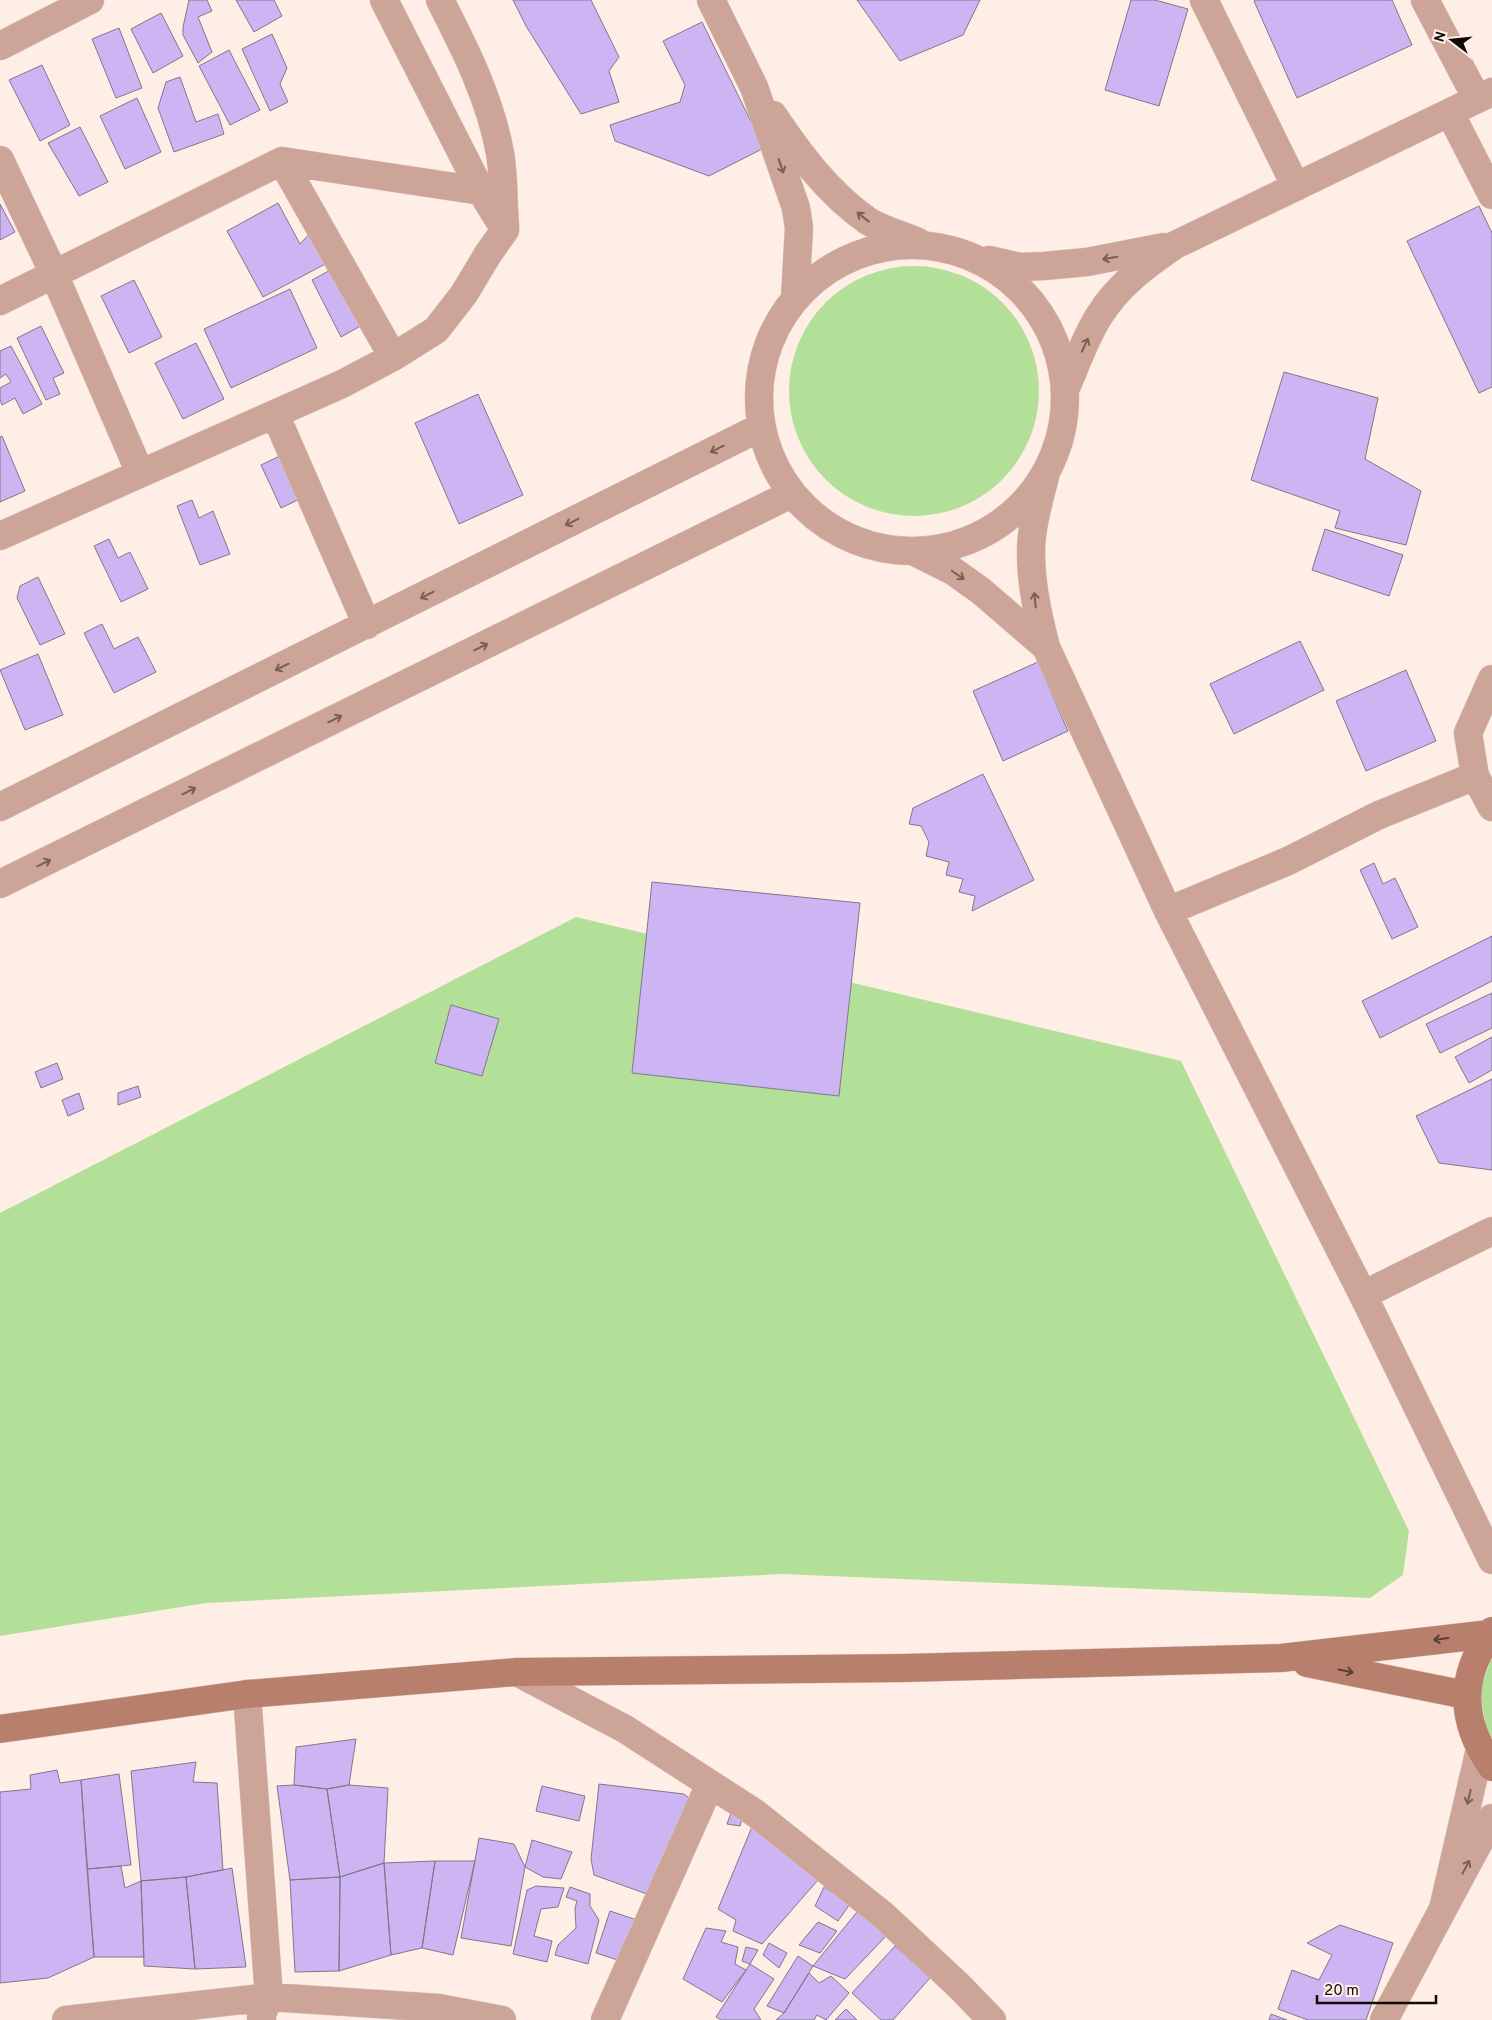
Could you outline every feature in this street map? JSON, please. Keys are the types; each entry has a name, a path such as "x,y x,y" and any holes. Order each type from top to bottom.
{"main road":[{"path":"0,1729 247,1694 517,1672 904,1668 1281,1658 1491,1632"},
{"path":"1486,1758 1471,1728 1466,1695 1473,1663 1491,1632"},
{"path":"1281,1658 1466,1695"}],"street":[{"path":"0,46 90,0"},
{"path":"384,0 481,191 505,230"},
{"path":"0,536 342,384 393,357 436,330 464,294 505,230 500,154 490,110 470,61 440,0"},
{"path":"711,0 754,87 796,208 799,228 795,298"},
{"path":"1206,0 1296,187"},
{"path":"1065,390 1098,316 1120,288 1144,266 1175,245 1484,96 1424,0"},
{"path":"754,87 802,156 835,194 870,222 924,244 1020,267 1120,257 1175,245"},
{"path":"1450,112 1492,195"},
{"path":"0,160 54,274 140,473"},
{"path":"0,301 282,161 481,191"},
{"path":"282,161 393,357"},
{"path":"924,244 888,246 853,256 821,273 795,298 776,327 763,359 758,393 761,427 772,462 791,494 810,514 834,531 860,543 887,550 915,552 955,546 991,530 1022,505 1046,472"},
{"path":"977,258 1012,280 1040,311 1058,348 1065,390 1062,432 1046,472 1034,522 1031,551 1036,611 1046,647 1168,911 1363,1295 1460,1490 1492,1560"},
{"path":"276,414 367,625"},
{"path":"0,808 761,427"},
{"path":"0,884 791,494"},
{"path":"915,552 953,571 981,591 1046,647"},
{"path":"1492,679 1468,733 1475,776 1492,807"},
{"path":"1168,911 1288,861 1380,815 1475,776"},
{"path":"1363,1295 1492,1231"},
{"path":"1460,1490 1492,1527"},
{"path":"517,1672 625,1729 755,1813 883,1915 959,1986 992,2020"},
{"path":"247,1694 266,2008"},
{"path":"1444,1909 1486,1758"},
{"path":"605,2020 710,1784"},
{"path":"1384,2020 1492,1818"},
{"path":"66,2020 266,2008 440,2008 502,2020"}],"green space":[{"path":"914,266 938,268 962,275 993,294 1011,312 1030,343 1037,367 1039,391 1037,415 1030,439 1011,470 993,488 962,507 938,514 914,516 890,514 866,507 835,488 817,470 798,439 791,415 789,391 791,367 798,343 817,312 835,294 866,275 890,268"},
{"path":"576,917 1181,1061 1409,1531 1403,1575 1370,1598 782,1574 206,1603 0,1636 0,1213"},
{"path":"1492,1656 1492,1739 1487,1733 1480,1692"}],"building":[{"path":"189,0 207,0 212,11 198,17 212,52 198,63 183,35"},
{"path":"236,0 274,0 282,16 254,32"},
{"path":"513,0 591,0 619,57 609,71 619,102 581,114 526,26"},
{"path":"857,0 980,0 963,35 900,61"},
{"path":"1131,0 1155,0 1188,9 1159,106 1105,90"},
{"path":"1255,0 1392,0 1412,45 1297,98"},
{"path":"161,13 183,56 153,73 131,29"},
{"path":"702,22 764,148 709,176 615,141 610,125 680,102 685,85 663,41"},
{"path":"119,28 142,88 116,98 92,39"},
{"path":"272,34 287,68 280,84 288,102 270,111 242,49"},
{"path":"229,50 260,110 230,125 199,66"},
{"path":"42,65 70,125 40,141 9,80"},
{"path":"180,77 196,122 218,114 224,134 174,152 158,108 166,82"},
{"path":"137,98 161,152 125,169 100,116"},
{"path":"80,127 108,182 79,196 48,143"},
{"path":"278,203 300,244 314,229 331,261 263,297 227,231"},
{"path":"0,204 15,232 0,240"},
{"path":"1479,206 1492,233 1492,387 1479,393 1407,241"},
{"path":"336,267 366,323 341,337 312,280"},
{"path":"134,280 162,337 129,353 101,296"},
{"path":"290,289 317,348 231,388 204,329"},
{"path":"41,326 64,373 53,378 60,394 46,400 17,338"},
{"path":"196,343 224,399 183,419 155,363"},
{"path":"11,346 42,404 23,414 15,398 2,405 0,400 0,388 11,382 6,374 0,378 0,351"},
{"path":"1284,372 1378,398 1365,459 1421,491 1406,545 1335,528 1340,511 1251,480"},
{"path":"478,394 523,495 459,524 415,423"},
{"path":"2,436 25,491 0,502 0,437"},
{"path":"284,454 304,497 281,508 261,465"},
{"path":"192,500 199,518 213,511 230,554 200,565 177,506"},
{"path":"1325,529 1403,555 1389,596 1312,570"},
{"path":"109,539 118,558 130,552 148,589 121,602 94,546"},
{"path":"38,577 65,634 40,645 17,598 20,586"},
{"path":"102,624 114,649 138,637 156,672 114,693 84,633"},
{"path":"1300,641 1324,690 1234,734 1210,684"},
{"path":"38,654 63,715 25,730 0,670"},
{"path":"1038,662 1068,731 1003,761 973,691"},
{"path":"1406,670 1436,741 1366,771 1336,701"},
{"path":"983,774 1034,880 972,911 975,896 959,892 963,879 946,875 949,862 926,856 929,842 921,826 909,824 913,808"},
{"path":"1374,863 1383,884 1395,878 1418,927 1392,939 1360,870"},
{"path":"652,882 860,903 839,1096 632,1073"},
{"path":"1492,936 1492,981 1380,1038 1362,1001"},
{"path":"1492,993 1492,1028 1440,1053 1426,1024"},
{"path":"451,1005 499,1019 482,1076 435,1063"},
{"path":"1492,1037 1492,1070 1469,1083 1455,1057"},
{"path":"57,1063 63,1079 41,1088 35,1072"},
{"path":"1492,1079 1492,1170 1439,1163 1416,1116"},
{"path":"138,1086 141,1097 118,1105 118,1093"},
{"path":"79,1093 84,1109 68,1116 62,1100"},
{"path":"356,1739 349,1785 327,1789 294,1785 296,1747"},
{"path":"196,1762 193,1782 217,1783 223,1870 186,1877 141,1881 131,1771"},
{"path":"57,1770 60,1783 81,1780 94,1957 48,1978 0,1983 0,1792 31,1789 30,1775"},
{"path":"119,1774 131,1865 87,1869 81,1780"},
{"path":"599,1784 684,1794 693,1801 658,1898 594,1875 591,1859"},
{"path":"294,1785 327,1789 340,1877 290,1880 277,1786"},
{"path":"349,1785 388,1788 384,1863 340,1877 327,1789"},
{"path":"542,1786 585,1796 579,1821 536,1811"},
{"path":"731,1813 743,1815 740,1826 727,1824"},
{"path":"754,1822 818,1880 762,1944 733,1931 736,1920 718,1909"},
{"path":"479,1838 514,1844 525,1867 511,1946 461,1938"},
{"path":"532,1840 572,1852 561,1879 543,1877 525,1867"},
{"path":"435,1861 422,1948 391,1955 384,1863"},
{"path":"435,1861 475,1861 453,1955 422,1948"},
{"path":"384,1863 391,1955 339,1971 340,1877"},
{"path":"121,1866 125,1888 141,1881 144,1957 94,1957 87,1869"},
{"path":"232,1868 246,1967 195,1969 186,1877"},
{"path":"186,1877 195,1969 144,1966 141,1881"},
{"path":"340,1877 339,1971 295,1972 290,1880"},
{"path":"536,1886 564,1888 558,1907 541,1909 534,1936 552,1941 547,1962 513,1954 527,1890"},
{"path":"570,1887 590,1894 590,1906 599,1920 588,1964 555,1955 558,1945 576,1928 575,1908 577,1901 566,1897"},
{"path":"824,1887 850,1904 838,1921 815,1906"},
{"path":"861,1907 890,1932 845,1979 813,1966"},
{"path":"610,1911 637,1920 624,1962 596,1953"},
{"path":"818,1922 837,1931 820,1953 799,1945"},
{"path":"1340,1925 1393,1943 1366,2020 1308,2020 1278,2009 1292,1970 1319,1980 1332,1955 1307,1943"},
{"path":"706,1928 726,1931 721,1942 738,1947 735,1964 746,1970 722,2002 683,1979"},
{"path":"769,1943 787,1953 779,1968 763,1955"},
{"path":"895,1946 930,1978 893,2020 881,2020 852,1993"},
{"path":"746,1947 758,1950 750,1964 742,1961"},
{"path":"798,1956 813,1966 784,2013 767,2006"},
{"path":"750,1964 774,1979 754,2009 761,2020 721,2020 716,2017"},
{"path":"809,1973 819,1983 831,1976 849,1993 826,2020 817,2015 814,2020 776,2020 784,2013"},
{"path":"846,2009 857,2020 835,2020"},
{"path":"1271,2014 1287,2020 1269,2020"}]}
